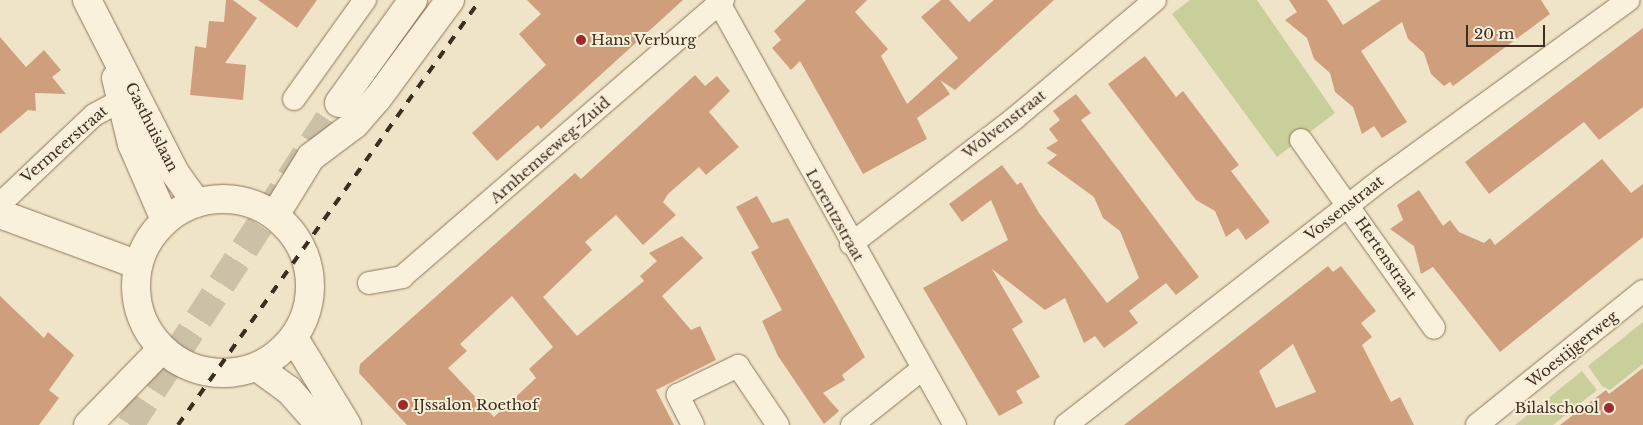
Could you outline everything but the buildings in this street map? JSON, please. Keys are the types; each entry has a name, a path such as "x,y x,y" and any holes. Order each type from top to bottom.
{"main road":[{"name":"Gasthuislaan","path":"87,0 110,49 128,96 175,173 196,202"},
{"path":"338,103 413,0"},
{"path":"275,215 311,157 355,124 377,99 450,0"},
{"name":"Gasthuislaan","path":"128,96 132,144 165,220"},
{"path":"237,200 275,215 290,230 308,265 309,303 294,338 257,367 213,373 194,369 162,349 147,330 138,307 136,264 165,220 196,202 237,200"},
{"path":"0,214 136,264"},
{"path":"294,338 347,425"},
{"path":"88,425 162,349"},
{"path":"257,367 288,390 320,425"}],"street":[{"path":"294,99 365,0"},
{"name":"Wolvenstraat","path":"851,244 1015,118 1155,0"},
{"name":"Vossenstraat","path":"1066,425 1349,204 1629,0"},
{"name":"Lorentzstraat","path":"721,2 851,244 921,370 955,425"},
{"name":"Arnhemseweg-Zuid","path":"369,283 402,277 721,2"},
{"name":"Vermeerstraat","path":"0,204 94,115 128,96"},
{"name":"Hertenstraat","path":"1301,140 1349,204 1434,328"},
{"name":"Woestijgerweg","path":"1477,425 1643,291"},
{"path":"693,425 678,395 738,366 778,425"},
{"path":"852,425 921,370"}],"green space":[{"path":"1190,0 1257,0 1335,113 1277,157 1172,14"},
{"path":"1643,322 1643,364 1610,390 1602,386 1588,366"},
{"path":"1582,371 1597,390 1553,425 1515,425"}],"tunnel":[{"path":"130,425 339,103"}],"railway":[{"path":"178,425 480,0"}],"place":[{"name":"Hans Verburg","path":"581,40"},
{"name":"IJssalon Roethof","path":"403,405"},
{"name":"Bilalschool","path":"1609,408"}]}
